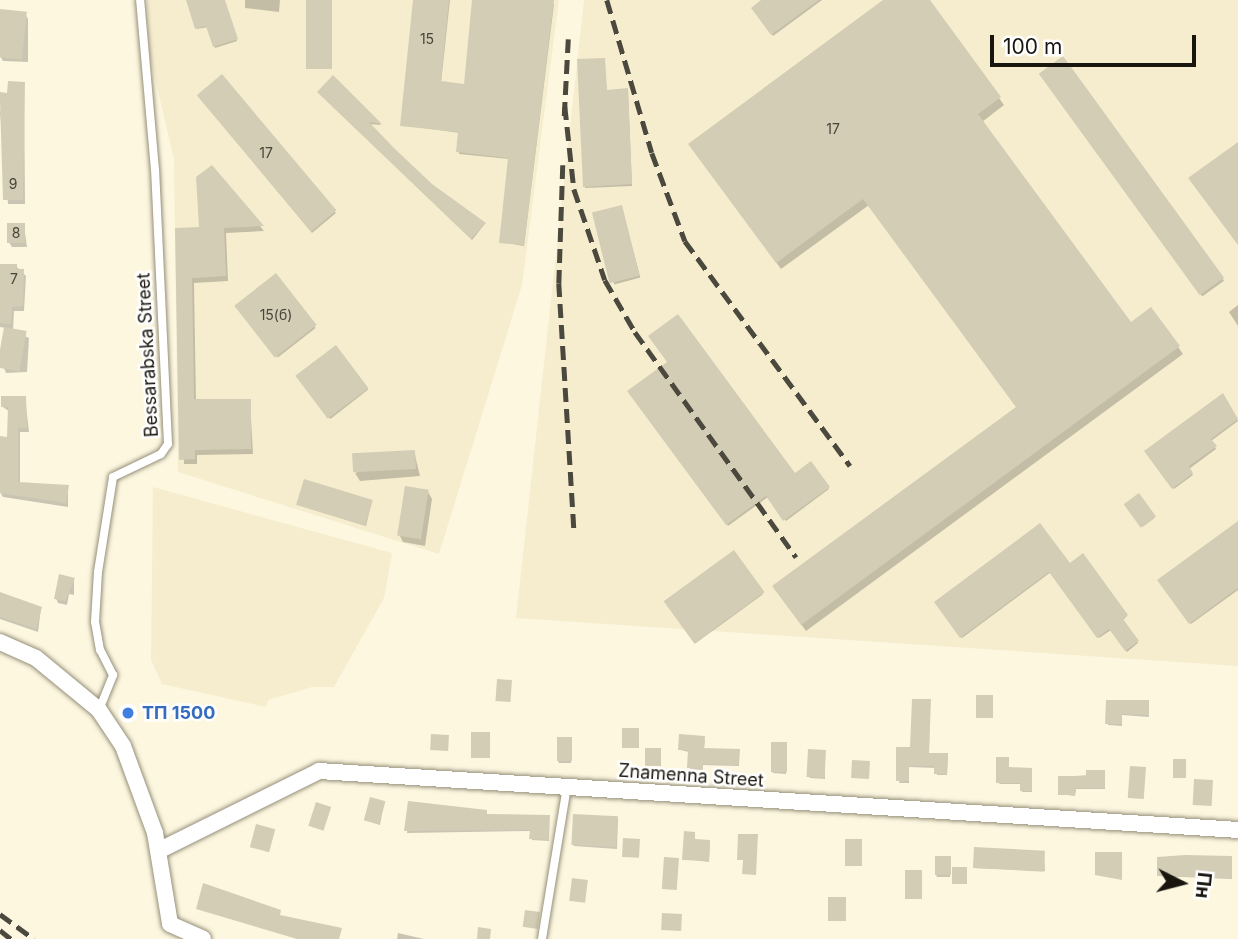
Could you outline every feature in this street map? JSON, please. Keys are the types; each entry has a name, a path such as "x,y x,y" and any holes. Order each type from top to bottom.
{"street":[{"path":"0,642 36,658 99,710 123,746 160,850 169,932 203,939"},
{"name":"Znamenna Street","path":"160,850 319,771 1238,830"}],"lane":[{"name":"Bessarabska Street","path":"99,710 113,676 100,650 95,622 97,572 113,477 161,454 168,444 155,170 140,0"},
{"path":"542,939 567,788"}],"shaded area":[{"path":"147,0 559,0 522,285 439,554 178,472 174,160 149,52"},
{"path":"584,0 1238,0 1238,666 516,618"},
{"path":"153,487 392,553 384,598 334,687 312,687 268,700 266,707 162,684 151,660"}],"building":[{"path":"186,0 225,0 238,39 213,47 206,26 195,29"},
{"path":"306,0 332,0 332,69 306,69"},
{"path":"413,0 449,0 441,81 464,84 472,0 554,0 524,245 499,243 508,158 456,152 458,132 400,126"},
{"path":"761,0 819,0 771,35 751,8"},
{"path":"883,0 930,0 1001,97 978,114 1131,322 1151,307 1180,346 801,625 772,586 1016,407 863,199 776,263 688,144"},
{"path":"0,9 27,12 22,60 0,57"},
{"path":"1063,56 1224,278 1200,295 1039,74"},
{"path":"605,58 607,90 628,88 632,184 583,187 577,59"},
{"path":"222,74 336,210 311,232 197,95"},
{"path":"333,75 382,124 369,122 394,148 432,184 486,223 471,239 317,92"},
{"path":"8,81 25,82 23,200 3,200 0,92 7,93"},
{"path":"1238,142 1238,245 1188,178"},
{"path":"212,165 264,226 224,228 226,276 192,278 194,399 251,399 251,449 195,450 195,459 179,460 175,228 199,227 196,177"},
{"path":"622,205 640,276 610,283 592,212"},
{"path":"7,223 25,223 25,243 7,243"},
{"path":"0,264 17,264 17,269 24,269 23,306 12,307 11,324 0,323"},
{"path":"276,273 317,325 275,358 234,306"},
{"path":"678,314 795,473 811,461 830,487 783,521 766,496 726,525 627,391 667,362 648,336"},
{"path":"4,327 27,331 20,371 0,368"},
{"path":"336,345 368,388 328,419 295,376"},
{"path":"1223,393 1238,419 1211,439 1217,446 1189,466 1193,473 1172,489 1144,451"},
{"path":"1,396 26,396 27,428 18,428 18,482 69,485 66,503 0,493 0,436 7,437 8,407 1,407"},
{"path":"415,450 416,469 353,472 352,453"},
{"path":"304,479 373,500 365,526 296,505"},
{"path":"405,486 429,490 421,539 397,535"},
{"path":"1139,493 1156,516 1141,528 1124,504"},
{"path":"1238,521 1238,588 1189,624 1157,580"},
{"path":"1040,523 1070,563 1083,553 1128,615 1123,619 1139,641 1125,651 1109,629 1097,638 1049,572 960,638 934,602"},
{"path":"734,550 765,592 694,643 664,601"},
{"path":"59,574 75,578 65,601 54,599"},
{"path":"0,592 42,607 36,629 0,617"},
{"path":"497,679 512,680 510,702 495,701"},
{"path":"976,695 993,695 993,718 976,718"},
{"path":"912,699 931,699 929,753 948,753 947,774 934,774 934,766 909,766 909,781 896,781 896,747 910,747"},
{"path":"1106,700 1149,700 1149,715 1122,714 1122,724 1105,724"},
{"path":"622,728 639,728 639,748 622,748"},
{"path":"471,732 490,732 490,758 471,758"},
{"path":"431,734 449,735 448,751 430,750"},
{"path":"679,734 705,736 704,748 740,749 739,765 703,764 703,769 687,768 688,750 678,750"},
{"path":"557,737 572,737 572,761 557,761"},
{"path":"771,742 787,742 787,772 771,772"},
{"path":"645,748 661,748 661,766 645,766"},
{"path":"808,749 826,750 825,778 807,777"},
{"path":"996,757 1009,757 1009,767 1032,768 1032,791 1020,791 1020,783 996,783"},
{"path":"1173,759 1186,759 1186,778 1173,778"},
{"path":"852,760 870,761 869,779 851,778"},
{"path":"1130,766 1146,767 1144,799 1128,798"},
{"path":"1086,770 1105,770 1105,788 1076,788 1075,795 1058,795 1058,776 1086,776"},
{"path":"1194,779 1213,780 1212,806 1193,805"},
{"path":"370,797 385,801 379,824 364,820"},
{"path":"408,801 487,810 487,814 550,815 549,840 529,839 530,830 404,831"},
{"path":"316,802 331,807 323,831 308,826"},
{"path":"573,814 618,816 616,847 571,845"},
{"path":"256,824 275,829 269,852 250,847"},
{"path":"684,831 695,832 695,839 710,840 709,861 682,860"},
{"path":"738,834 758,834 756,875 742,874 743,860 737,860"},
{"path":"623,838 640,839 639,858 622,857"},
{"path":"845,839 862,839 862,866 845,866"},
{"path":"974,847 1045,851 1044,872 973,868"},
{"path":"1095,852 1122,852 1122,880 1095,875"},
{"path":"935,856 951,856 951,875 935,875"},
{"path":"1232,856 1232,878 1157,876 1157,857"},
{"path":"664,857 679,858 677,890 662,889"},
{"path":"952,867 967,867 967,884 952,884"},
{"path":"905,870 922,870 922,899 905,899"},
{"path":"572,878 588,880 585,903 569,901"},
{"path":"203,883 281,910 280,915 342,928 339,939 297,939 196,909"},
{"path":"828,897 846,897 846,921 828,921"},
{"path":"525,910 540,912 537,929 523,927"},
{"path":"662,913 682,914 681,931 661,930"},
{"path":"478,927 491,929 490,939 477,939"}],"railway":[{"path":"607,0 652,153 685,241 850,466"},
{"path":"564,116 568,39"},
{"path":"565,106 574,189 605,280 635,332 796,557"},
{"path":"563,165 559,283 574,531"},
{"path":"0,914 34,939"},
{"path":"0,930 11,939"}],"place":[{"name":"ТП 1500","path":"128,713"}]}
